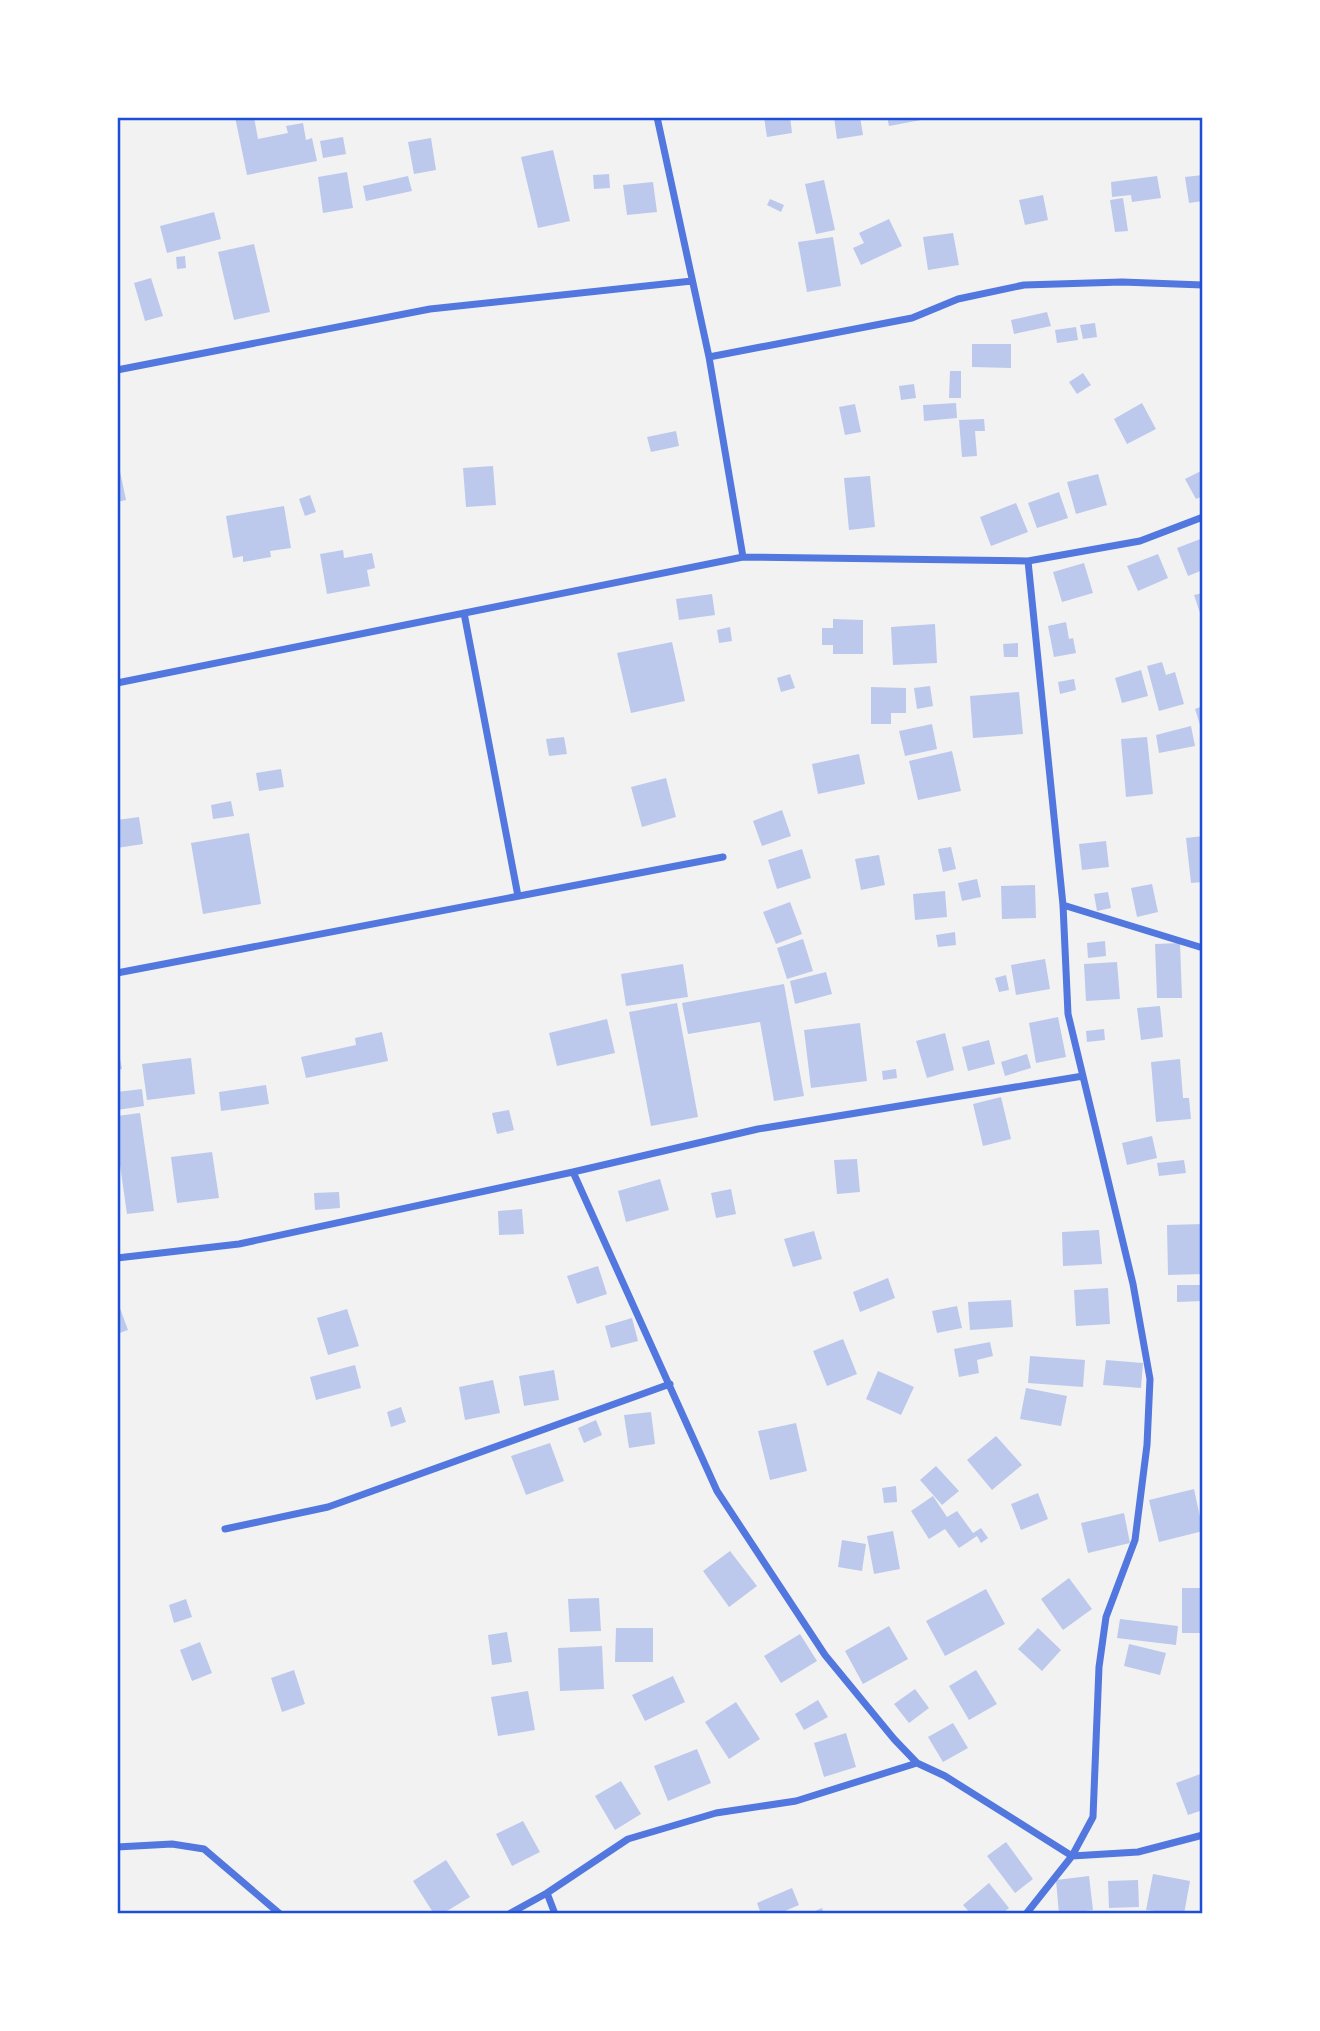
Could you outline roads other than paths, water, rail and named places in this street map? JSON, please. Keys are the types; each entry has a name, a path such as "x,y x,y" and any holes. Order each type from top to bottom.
{"street":[{"path":"657,117 709,357 743,557"},
{"path":"117,370 430,309 692,281"},
{"path":"709,357 912,318 958,299 1024,285 1122,282 1203,285"},
{"path":"117,684 743,557 1028,561 1140,541 1203,517"},
{"path":"1026,1914 1072,1856 1093,1816 1102,1642 1106,1617 1135,1540 1147,1445 1150,1379 1133,1284 1068,1014 1063,905 1028,561"},
{"path":"464,612 518,896"},
{"path":"117,973 723,857"},
{"path":"1063,905 1203,948"},
{"path":"117,1258 239,1244 758,1129 1083,1076"},
{"path":"573,1172 717,1491 825,1655 894,1739 918,1763 944,1776 1072,1856 1138,1852 1203,1835"},
{"path":"225,1529 328,1507 670,1384"},
{"path":"509,1914 547,1893 628,1839 716,1813 796,1801 918,1763"},
{"path":"117,1847 172,1844 204,1849 280,1914"},
{"path":"547,1893 555,1914"}]}
